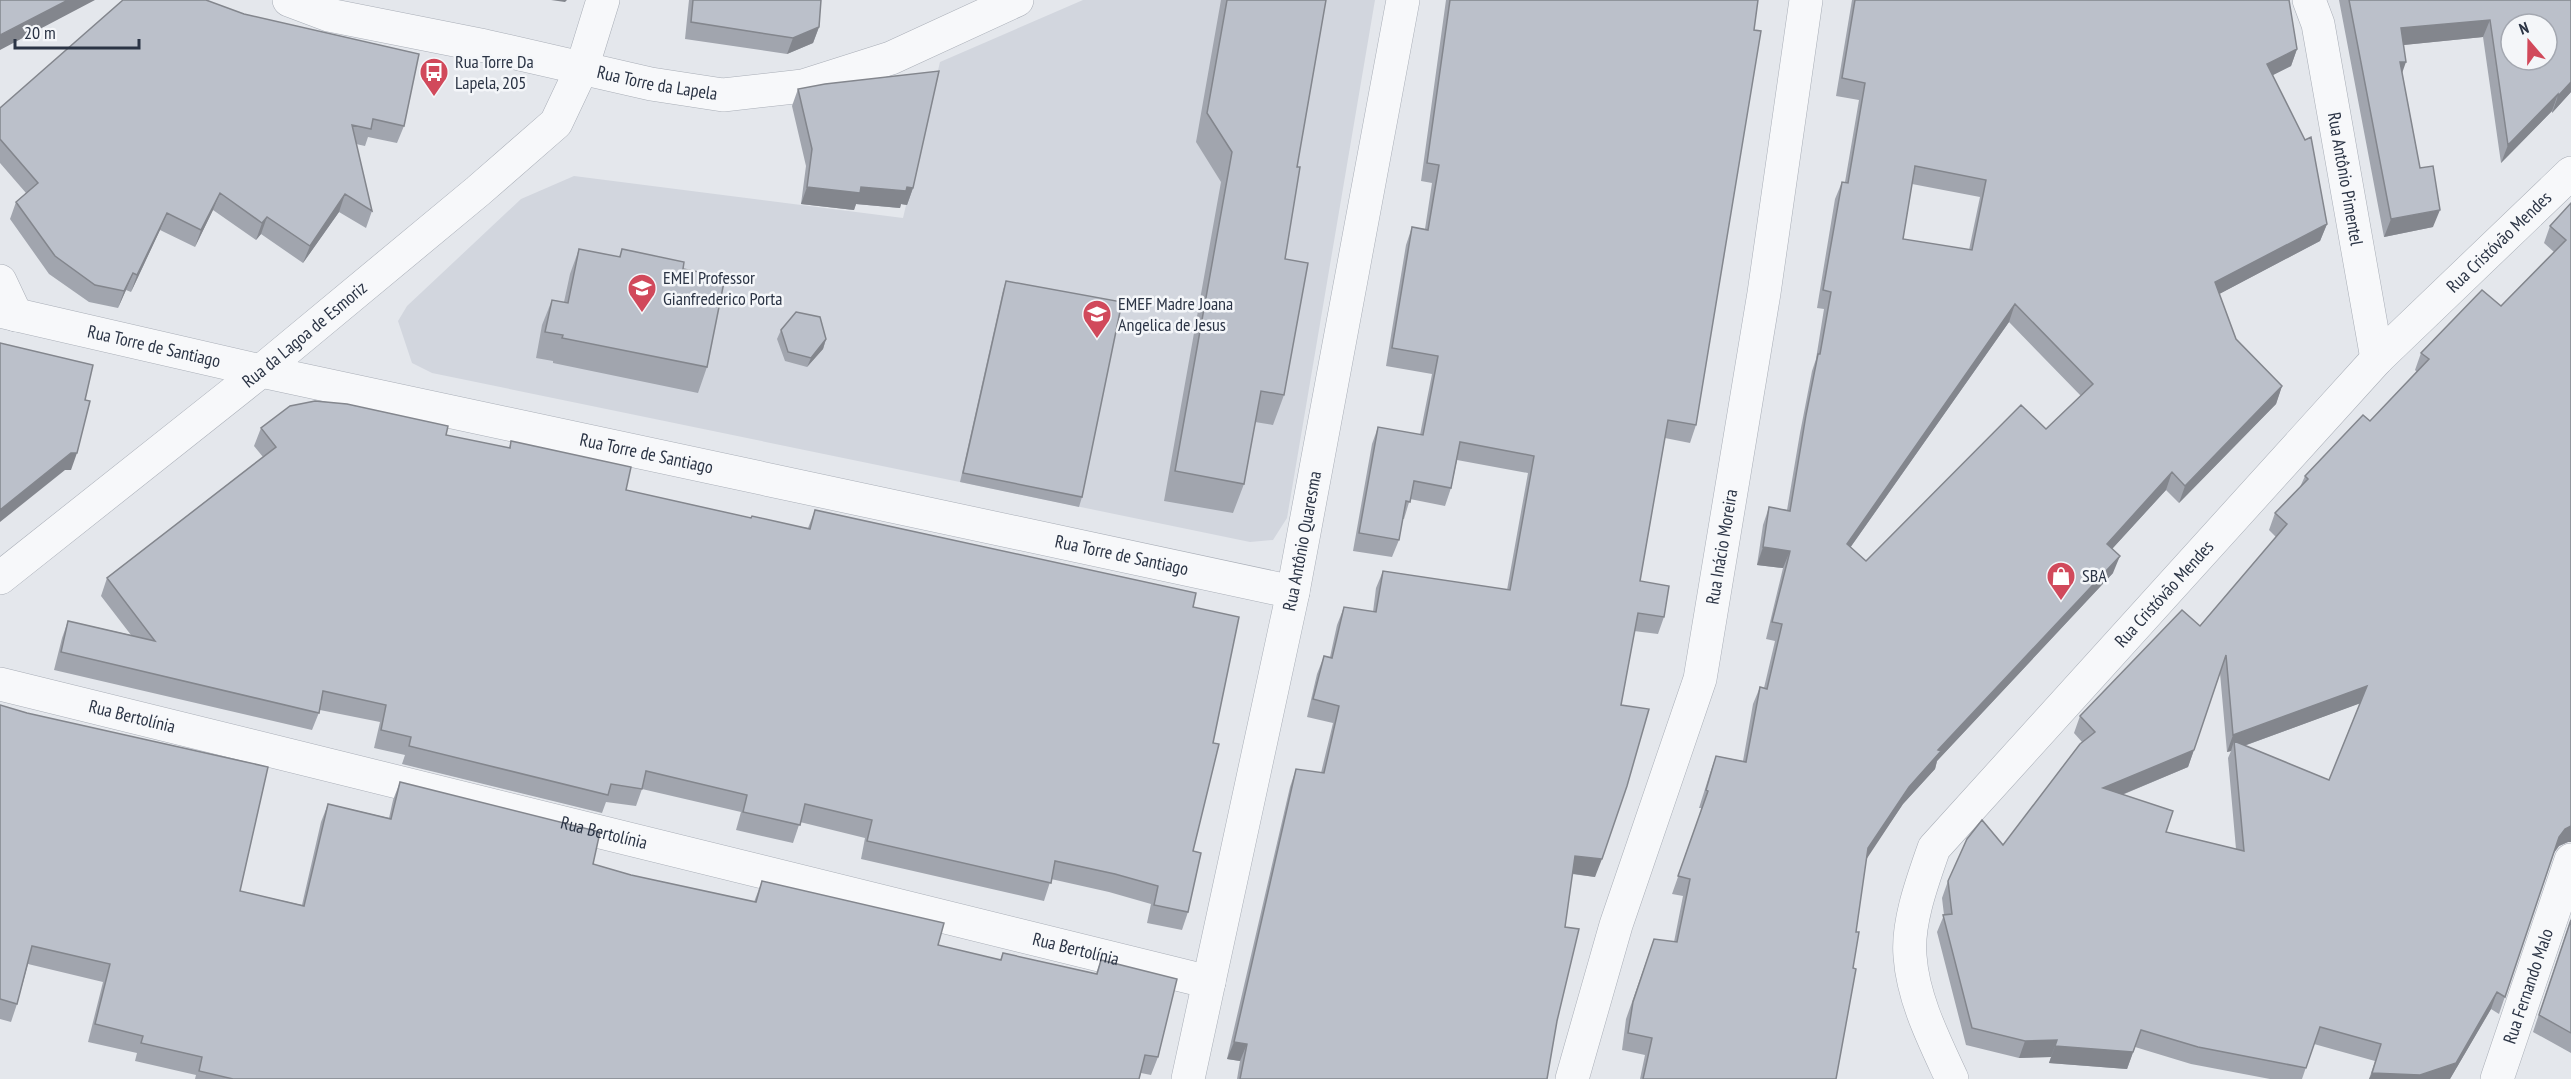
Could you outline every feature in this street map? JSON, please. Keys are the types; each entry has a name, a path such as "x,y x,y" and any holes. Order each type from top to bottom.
{"street":[{"name":"Rua Torre da Lapela","path":"289,0 329,15 651,84 723,95 803,86 891,58 1017,0"},
{"name":"Rua da Lagoa de Esmoriz","path":"0,578 261,371 478,191 556,123 582,68 603,0"},
{"name":"Rua Antônio Quaresma","path":"1188,1079 1293,592 1403,0"},
{"name":"Rua Inácio Moreira","path":"1572,1079 1616,925 1700,679 1764,293 1806,0"},
{"name":"Rua Antônio Pimentel","path":"2309,0 2318,24 2378,359"},
{"name":"Rua Cristóvão Mendes","path":"1952,1079 1916,992 1909,954 1916,901 1934,848 2378,359 2571,173"},
{"path":"0,281 8,313"},
{"name":"Rua Torre de Santiago","path":"8,313 261,371 1293,592"},
{"name":"Rua Bertolínia","path":"0,684 1209,982"},
{"name":"Rua Fernando Malo","path":"2497,1079 2571,860"}],"shaded area":[{"name":"EMEF Madre Joana Angelica de Jesus","path":"1083,0 1375,0 1287,518 1273,540 1250,542 432,373 412,363 398,321 407,306 521,199 574,176 903,218 940,62"}],"building":[{"path":"0,0 68,0 0,35"},
{"path":"123,0 206,0 244,14 419,54 404,126 373,119 371,129 352,125 372,211 345,194 310,246 267,217 262,223 220,193 201,230 167,213 137,275 133,273 124,291 95,285 55,256 16,202 38,183 0,139 0,108"},
{"path":"693,0 821,0 819,27 793,38 691,22"},
{"path":"1227,0 1326,0 1297,167 1300,167 1285,259 1308,263 1284,395 1261,391 1244,484 1175,471 1232,152 1207,113"},
{"path":"1450,0 1758,0 1754,30 1761,31 1696,425 1668,420 1640,581 1669,586 1664,617 1638,613 1621,705 1649,709 1627,786 1602,859 1575,856 1565,927 1579,929 1557,1021 1547,1079 1240,1079 1247,1044 1234,1042 1296,769 1324,773 1339,706 1313,699 1324,656 1332,658 1344,607 1376,612 1383,571 1510,590 1534,456 1460,442 1451,488 1414,481 1410,502 1406,501 1399,540 1359,533 1378,427 1423,435 1438,356 1392,348 1412,227 1428,230 1439,165 1427,163"},
{"path":"1855,0 2289,0 2297,49 2267,64 2305,140 2311,137 2327,224 2215,282 2236,339 2282,386 2185,486 2172,472 2107,544 2120,556 1938,750 1941,751 1909,787 1868,848 1856,932 1859,932 1853,968 1856,969 1836,1079 1643,1079 1652,1038 1628,1033 1633,1002 1654,939 1677,942 1690,879 1678,876 1708,791 1706,790 1716,756 1746,762 1760,687 1767,689 1782,624 1772,622 1790,551 1763,547 1769,507 1790,511 1806,415 1831,292 1823,290 1842,182 1848,183 1865,83 1842,78","holes":["1915,166 1986,180 1972,250 1903,239","2015,304 2093,384 2046,429 2021,405 1866,561 1847,544"]},
{"path":"2349,0 2571,0 2571,82 2508,145 2490,20 2401,28 2406,62 2400,62 2420,168 2433,166 2440,210 2391,219"},
{"path":"939,71 913,188 907,187 906,191 861,187 860,193 807,187 812,149 798,89"},
{"path":"2571,203 2571,826 2565,829 2559,837 2505,997 2497,992 2456,1063 2420,1075 2372,1073 2381,1044 2320,1027 2306,1068 2198,1047 2141,1030 2133,1052 2055,1046 2057,1040 2025,1041 1972,1028 1943,915 1952,914 1948,881 1967,839 1982,820 2003,845 2080,744 2095,732 2080,716 2182,610 2200,626 2287,524 2275,513 2308,479 2305,476 2363,415 2370,421 2429,359 2421,353 2482,290 2501,306 2566,240 2550,226","holes":["2226,655 2233,735 2367,686 2329,780 2234,741 2244,851 2166,832 2173,811 2103,788 2194,750"]},
{"path":"579,249 620,257 622,249 684,262 683,269 725,277 707,367 562,338 563,335 545,332 552,300 568,303"},
{"path":"1006,281 1122,302 1082,497 963,473"},
{"path":"796,312 820,317 826,339 811,358 788,352 781,330"},
{"path":"0,343 93,365 85,400 90,401 77,453 71,453 0,510"},
{"path":"315,401 347,404 448,426 446,435 510,448 511,441 631,467 626,490 810,529 815,510 1196,593 1193,607 1239,617 1213,743 1219,744 1193,851 1201,853 1188,912 1154,905 1158,886 1115,874 1055,861 1051,883 867,841 872,820 805,804 800,825 743,812 747,795 646,771 642,789 611,784 608,795 409,746 411,737 381,730 386,705 323,691 319,713 61,652 68,621 155,641 107,578 276,447 261,428 290,406"},
{"path":"0,705 268,767 240,891 304,906 328,804 391,819 400,782 600,832 593,864 631,875 756,902 762,881 944,923 938,945 1001,960 1003,953 1097,974 1101,960 1177,979 1158,1057 1145,1055 1139,1079 233,1079 199,1071 202,1057 141,1043 143,1036 95,1024 110,964 32,946 17,1004 0,999"},
{"path":"2571,920 2571,1033 2539,1015"}],"place":[{"name":"Rua Torre Da Lapela, 205","path":"434,98"},
{"name":"EMEI Professor Gianfrederico Porta","path":"642,314"},
{"name":"EMEF Madre Joana Angelica de Jesus","path":"1097,340"},
{"name":"SBA","path":"2061,602"}]}
